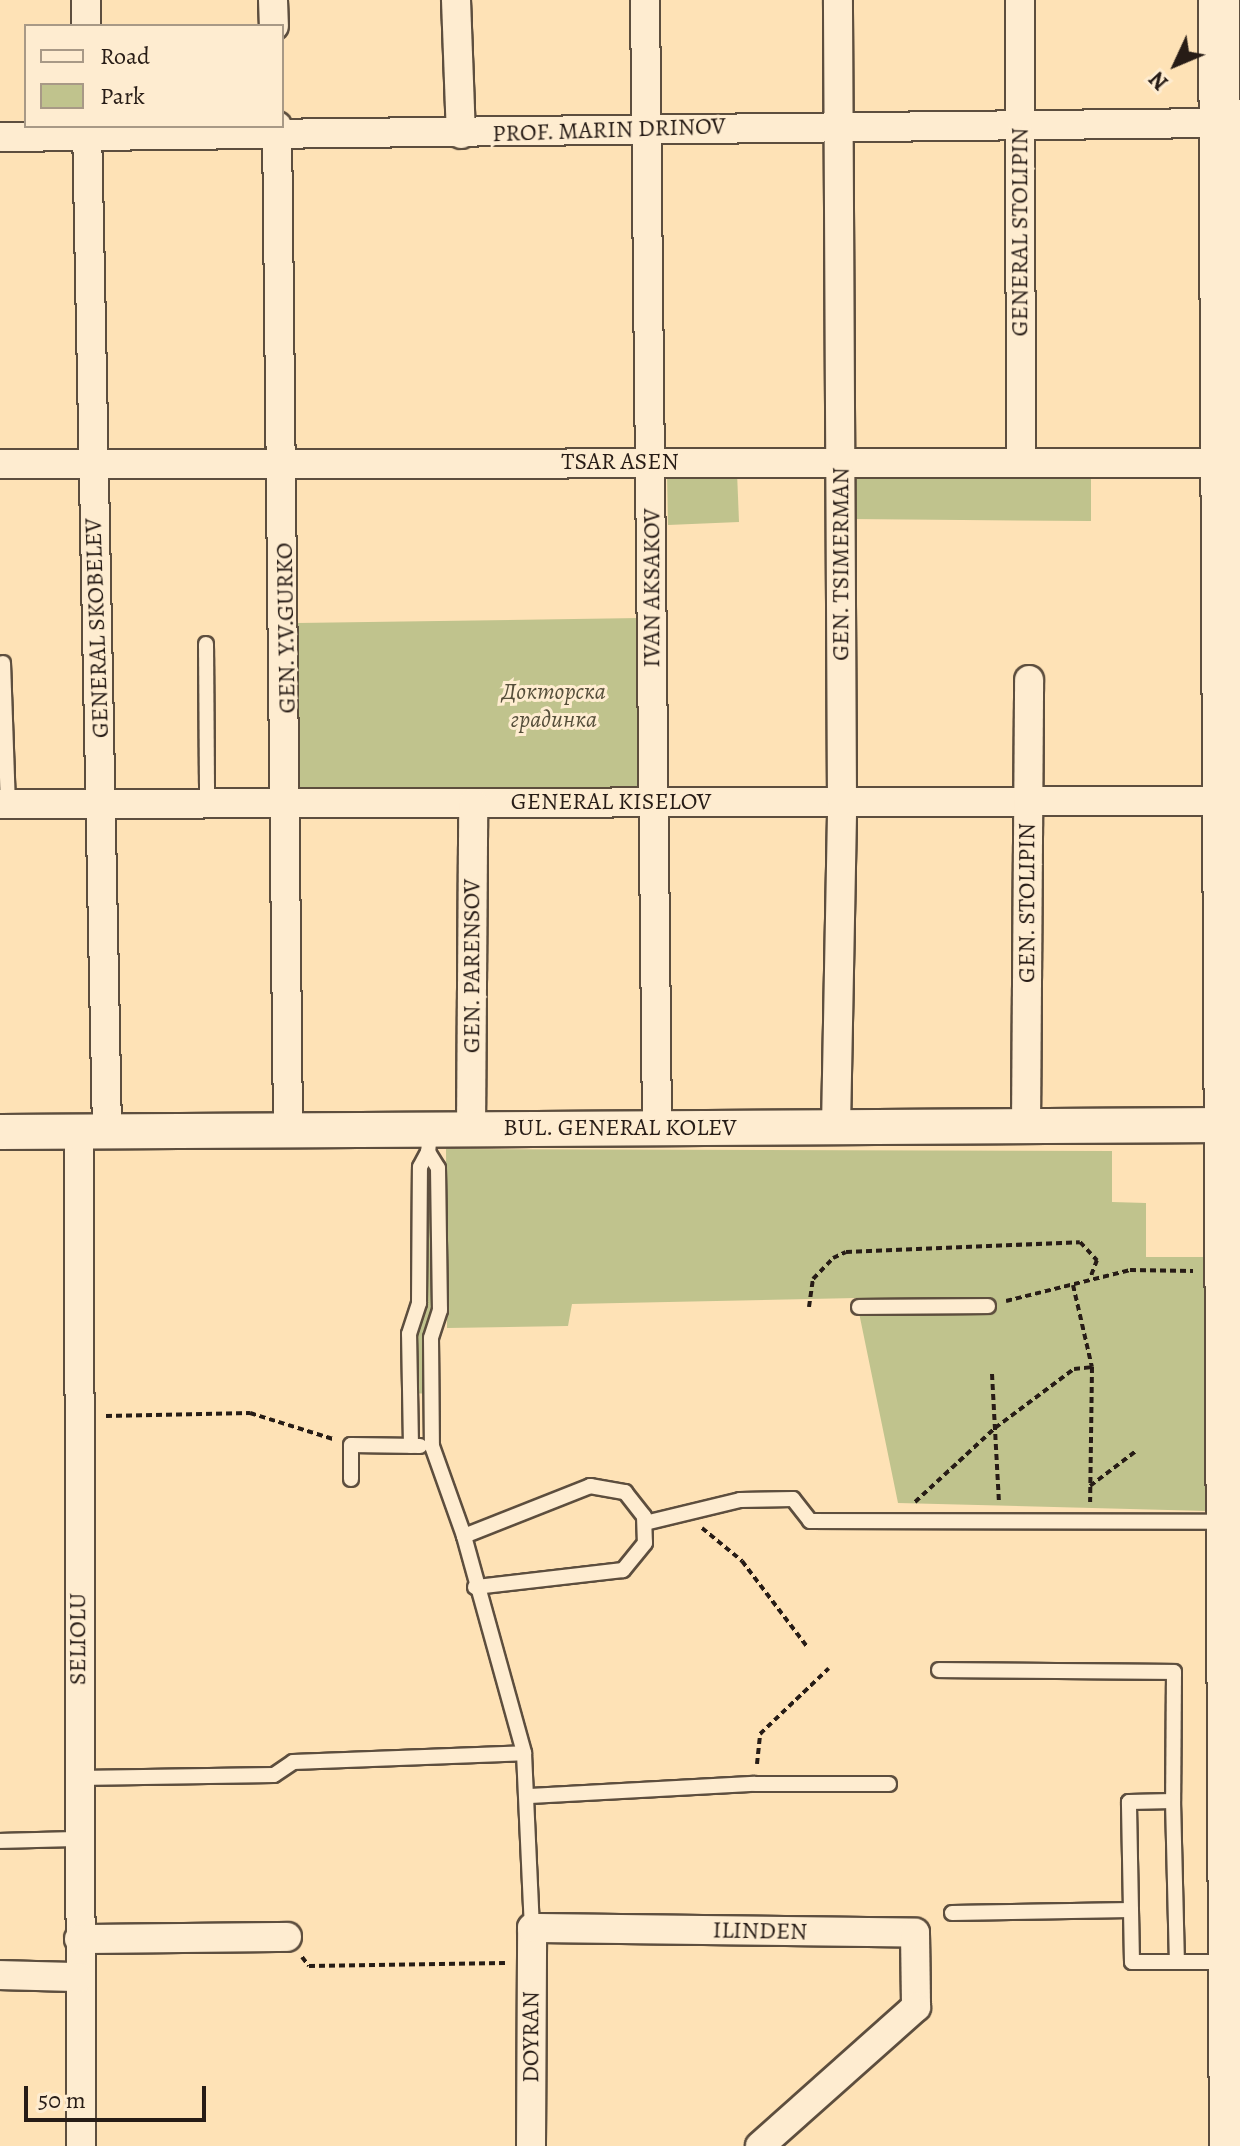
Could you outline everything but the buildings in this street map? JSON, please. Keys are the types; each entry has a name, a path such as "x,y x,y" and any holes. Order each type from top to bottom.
{"main road":[{"path":"1219,0 1219,123 1231,466 1221,801 1233,1127 1227,1269 1236,1962 1230,2146"}],"street":[{"path":"86,0 86,24"},
{"path":"273,0 274,24"},
{"path":"456,0 461,134"},
{"name":"IVAN AKSAKOV","path":"645,0 657,1128"},
{"name":"GEN. TSIMERMAN","path":"836,1127 842,801 838,0"},
{"name":"GENERAL STOLIPIN","path":"1020,0 1021,463"},
{"name":"PROF. MARIN DRINOV","path":"0,137 87,130 461,134 837,124 1219,123"},
{"name":"GENERAL SKOBELEV","path":"87,130 102,803 93,1131"},
{"name":"GEN. Y.V.GURKO","path":"277,131 288,803 288,1130"},
{"name":"TSAR ASEN","path":"0,464 651,462 1231,466"},
{"name":"GEN. STOLIPIN","path":"1026,1126 1029,680"},
{"name":"GENERAL KISELOV","path":"4,804 1221,801"},
{"name":"GEN. PARENSOV","path":"471,1129 473,803"},
{"name":"BUL. GENERAL KOLEV","path":"0,1132 288,1130 429,1140 471,1129 1233,1127"},
{"name":"SELIOLU","path":"81,2146 78,1417 93,1131"},
{"name":"DOYRAN","path":"531,2146 532,1928"},
{"name":"ILINDEN","path":"532,1928 915,1933 916,2007 760,2146"},
{"path":"79,1939 287,1937"},
{"path":"0,1975 79,1977"}],"lane":[{"path":"206,644 207,803"},
{"path":"3,663 4,804"},
{"path":"411,1446 409,1334 419,1303 420,1167 429,1140"},
{"path":"429,1140 438,1168 440,1310 431,1338 432,1446 464,1536 475,1587 524,1753 530,1796 532,1928"},
{"path":"859,1307 988,1306"},
{"path":"351,1479 351,1445 432,1446"},
{"path":"464,1536 602,1485 637,1502 645,1523 640,1553 623,1570 475,1587"},
{"path":"645,1523 740,1500 793,1499 810,1521 1001,1524 1228,1522"},
{"path":"939,1670 1174,1672 1177,1962"},
{"path":"78,1778 274,1775 293,1762 524,1753"},
{"path":"530,1796 755,1784 889,1784"},
{"path":"1173,1801 1129,1802 1132,1962 1236,1962"},
{"path":"0,1841 78,1839"},
{"path":"952,1913 1131,1910"}],"path":[{"path":"809,1307 813,1279 833,1258 846,1252 1080,1242 1097,1260 1090,1278"},
{"path":"988,1306 1130,1270 1227,1269"},
{"path":"1073,1285 1092,1367 1089,1524"},
{"path":"893,1522 995,1428 1074,1369 1092,1367"},
{"path":"992,1374 1001,1524"},
{"path":"78,1417 250,1413 351,1445"},
{"path":"1090,1486 1136,1451"},
{"path":"662,1519 702,1528 725,1543 808,1648"},
{"path":"755,1784 760,1734 829,1668"},
{"path":"287,1937 309,1966 531,1962"}],"green space":[{"path":"852,470 1091,470 1091,521 851,519"},
{"path":"737,472 739,522 668,525 667,473"},
{"name":"Докторска градинка","path":"640,618 642,792 299,789 297,623"},
{"path":"446,1149 1112,1151 1112,1202 1146,1203 1146,1257 1206,1257 1206,1511 898,1503 856,1298 572,1304 568,1326 447,1328"},
{"path":"420,1167 438,1168 432,1394 410,1393"}]}
